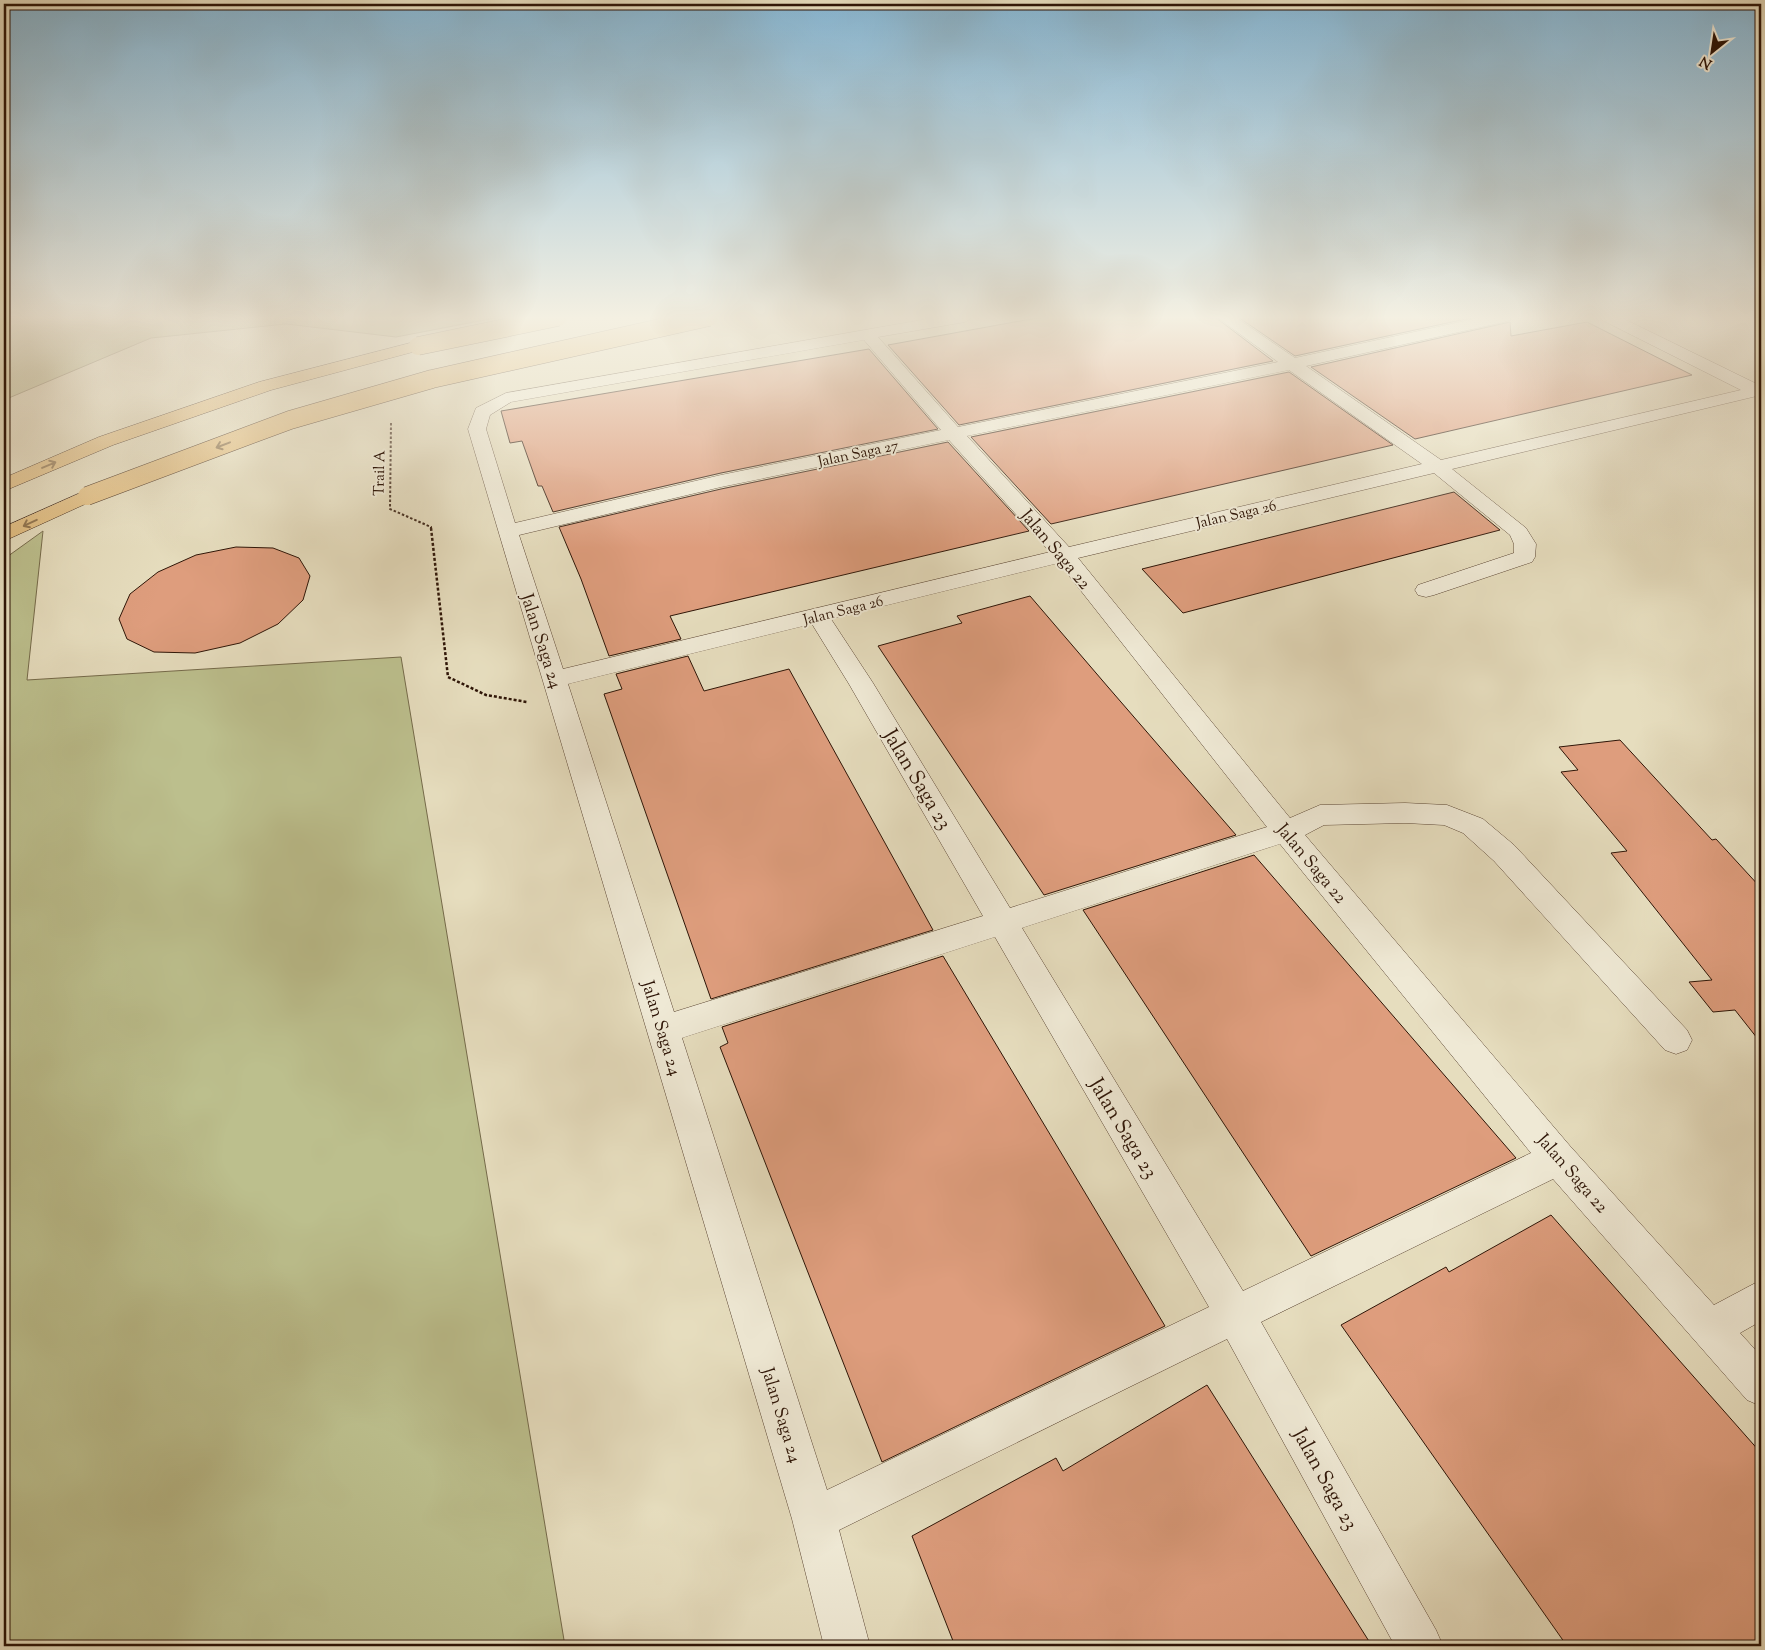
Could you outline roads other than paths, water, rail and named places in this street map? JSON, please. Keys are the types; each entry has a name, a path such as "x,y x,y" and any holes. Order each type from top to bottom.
{"highway":[{"path":"4,485 106,441 241,394"},
{"path":"4,535 87,496 290,420 380,394"}],"street":[{"name":"Jalan Saga 24","path":"529,394 506,398 482,412 477,429 814,1519 848,1646"},
{"name":"Jalan Saga 22","path":"919,394 1064,555 1286,832 1558,1158 1712,1328 1761,1386"},
{"name":"Jalan Saga 27","path":"507,531 721,481 1148,394"},
{"path":"1335,394 1438,466 1519,532 1525,544 1524,557 1426,590"},
{"name":"Jalan Saga 26","path":"557,686 818,616 1064,555 1744,394"},
{"name":"Jalan Saga 23","path":"818,616 866,691 1235,1315 1420,1646"},
{"path":"663,1030 1286,832 1320,815 1405,813 1447,816 1474,826 1504,853 1676,1040"},
{"path":"814,1519 1558,1158"},
{"path":"1712,1328 1761,1298"}]}
